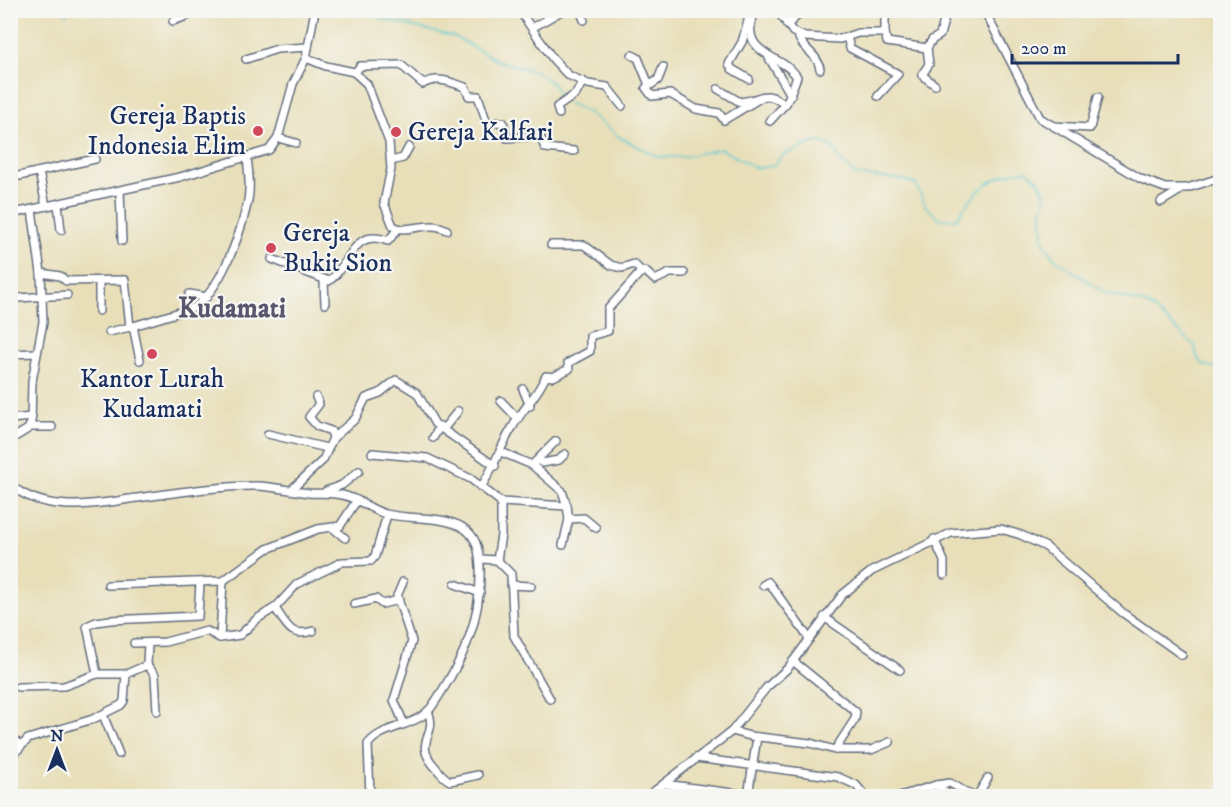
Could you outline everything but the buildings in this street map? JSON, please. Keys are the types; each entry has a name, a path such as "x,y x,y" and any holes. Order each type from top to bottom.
{"street":[{"path":"173,21 190,15 193,10"},
{"path":"10,214 120,191 248,158 269,150 278,138 293,84 306,58 315,10"},
{"path":"519,10 568,75 607,87 622,106"},
{"path":"532,28 563,10"},
{"path":"580,10 584,20"},
{"path":"749,79 732,69 729,64 744,38 751,10"},
{"path":"756,10 751,22 752,36 769,58 791,95"},
{"path":"777,10 787,26 798,35 810,38 847,37 874,31 885,33"},
{"path":"787,26 804,10"},
{"path":"885,10 887,42 927,48"},
{"path":"935,86 922,75 929,64 927,48 932,40 940,35 947,10"},
{"path":"984,10 1019,72 1037,114 1053,126 1141,179 1165,189 1181,189 1221,178"},
{"path":"798,35 799,40 816,56 820,69"},
{"path":"847,37 850,48 898,74 878,96"},
{"path":"246,59 277,48 308,47"},
{"path":"632,55 638,58 650,85"},
{"path":"306,58 355,73 367,84 386,131 391,161 384,203 393,226 398,229 436,225 447,230"},
{"path":"769,58 796,74 797,80 785,105 770,121"},
{"path":"355,73 360,66 367,63 401,65 423,84 435,79 457,84 465,87 467,94 478,96 487,123 502,122 507,138 540,136 545,148 574,151"},
{"path":"663,67 660,78 646,89 652,96 673,95 696,109 719,113 724,120 762,97"},
{"path":"559,114 557,107 576,94 583,81"},
{"path":"718,89 740,102 775,96 785,105"},
{"path":"1053,126 1090,128 1098,97"},
{"path":"278,138 296,143"},
{"path":"391,161 403,158 409,147"},
{"path":"109,333 188,310 207,297 226,262 247,206 248,158"},
{"path":"10,178 95,159"},
{"path":"39,172 46,206"},
{"path":"1161,202 1181,189"},
{"path":"120,191 122,241"},
{"path":"58,204 61,230"},
{"path":"30,426 32,381 43,322 41,273 32,210"},
{"path":"272,259 324,281 332,280 359,242 378,237 388,241 398,229"},
{"path":"551,245 584,245 611,266 622,268 634,264 655,280 670,273 684,273"},
{"path":"481,487 495,466 518,419 530,405 546,376 553,377 569,369 568,363 590,351 591,335 608,331 608,309 642,272"},
{"path":"41,273 60,276 66,281 125,280 140,360"},
{"path":"99,281 99,311"},
{"path":"324,281 325,304"},
{"path":"18,298 67,294"},
{"path":"189,294 207,297"},
{"path":"10,354 36,353"},
{"path":"291,490 322,460 333,438 355,419 366,398 380,393 396,380 417,393 431,418 495,466"},
{"path":"523,389 530,405"},
{"path":"316,397 319,404 309,417 317,426 331,431 333,438"},
{"path":"501,401 518,419"},
{"path":"433,438 458,411"},
{"path":"10,418 32,417"},
{"path":"10,440 30,426 52,427"},
{"path":"268,434 327,448"},
{"path":"535,463 556,441"},
{"path":"501,452 535,463 557,460 565,454"},
{"path":"372,453 427,458 481,487 501,502 567,506"},
{"path":"535,463 562,491 569,519 563,545"},
{"path":"324,492 342,485 359,471"},
{"path":"10,485 44,501 77,506 258,486 324,492 357,500 387,515 462,528 475,539 480,559 480,593 479,608 470,638 428,711 373,738 368,744 370,796"},
{"path":"108,585 223,581 260,553 318,529 333,528 343,524 357,500"},
{"path":"497,560 501,535 501,502"},
{"path":"134,643 165,642 207,631 220,638 240,635 275,608 293,587 339,564 371,561 375,556 387,515"},
{"path":"569,519 584,518 596,528"},
{"path":"333,528 345,538"},
{"path":"648,796 732,731 767,687 793,661 808,637 857,580 934,539 951,533 993,528 1035,541 1046,547 1123,613 1182,655"},
{"path":"934,539 944,561 944,575"},
{"path":"480,559 497,560 511,574 514,636 550,699"},
{"path":"220,638 223,581"},
{"path":"403,582 397,593 412,640 394,700 404,724"},
{"path":"763,585 768,582 808,637"},
{"path":"97,674 86,630 89,624 110,620 198,616 200,583"},
{"path":"455,584 480,593"},
{"path":"511,585 531,586"},
{"path":"354,604 376,599 382,604 399,600"},
{"path":"275,608 294,632 301,634 313,630"},
{"path":"824,617 900,670"},
{"path":"148,643 147,665 155,675 157,711"},
{"path":"793,661 856,712 855,719 835,750"},
{"path":"18,687 64,686 97,674 126,674 147,665"},
{"path":"10,758 28,739 103,714 123,704 126,674"},
{"path":"428,711 430,725 424,751 428,759 450,781 478,775"},
{"path":"103,714 119,753"},
{"path":"732,731 757,737 810,743 835,750 871,750 890,742"},
{"path":"664,784 751,796 757,737"},
{"path":"10,739 22,745"},
{"path":"696,758 845,779 859,787 865,796"},
{"path":"900,796 950,783 975,796 988,778"},
{"path":"936,785 950,796"}],"waterway":[{"path":"65,10 67,14"},
{"path":"375,10 379,18 455,37 498,61 537,72 553,84 561,99"},
{"path":"568,103 591,114 619,137 659,157 682,157 721,149 756,168 773,166 783,155 819,141 832,146 842,162 856,175 903,180 916,184 926,207 940,219 957,219 970,200 995,179 1016,172 1028,171 1040,182 1046,197 1042,211 1043,241 1054,258 1105,293 1143,303 1155,310 1195,346 1197,357 1204,365 1220,369"}],"place":[{"name":"Gereja Baptis Indonesia Elim","path":"258,131"},
{"name":"Gereja Kalfari","path":"396,132"},
{"name":"Gereja Bukit Sion","path":"271,248"},
{"name":"Kantor Lurah Kudamati","path":"152,354"}],"district":[{"name":"Kudamati","path":"232,308"}]}
